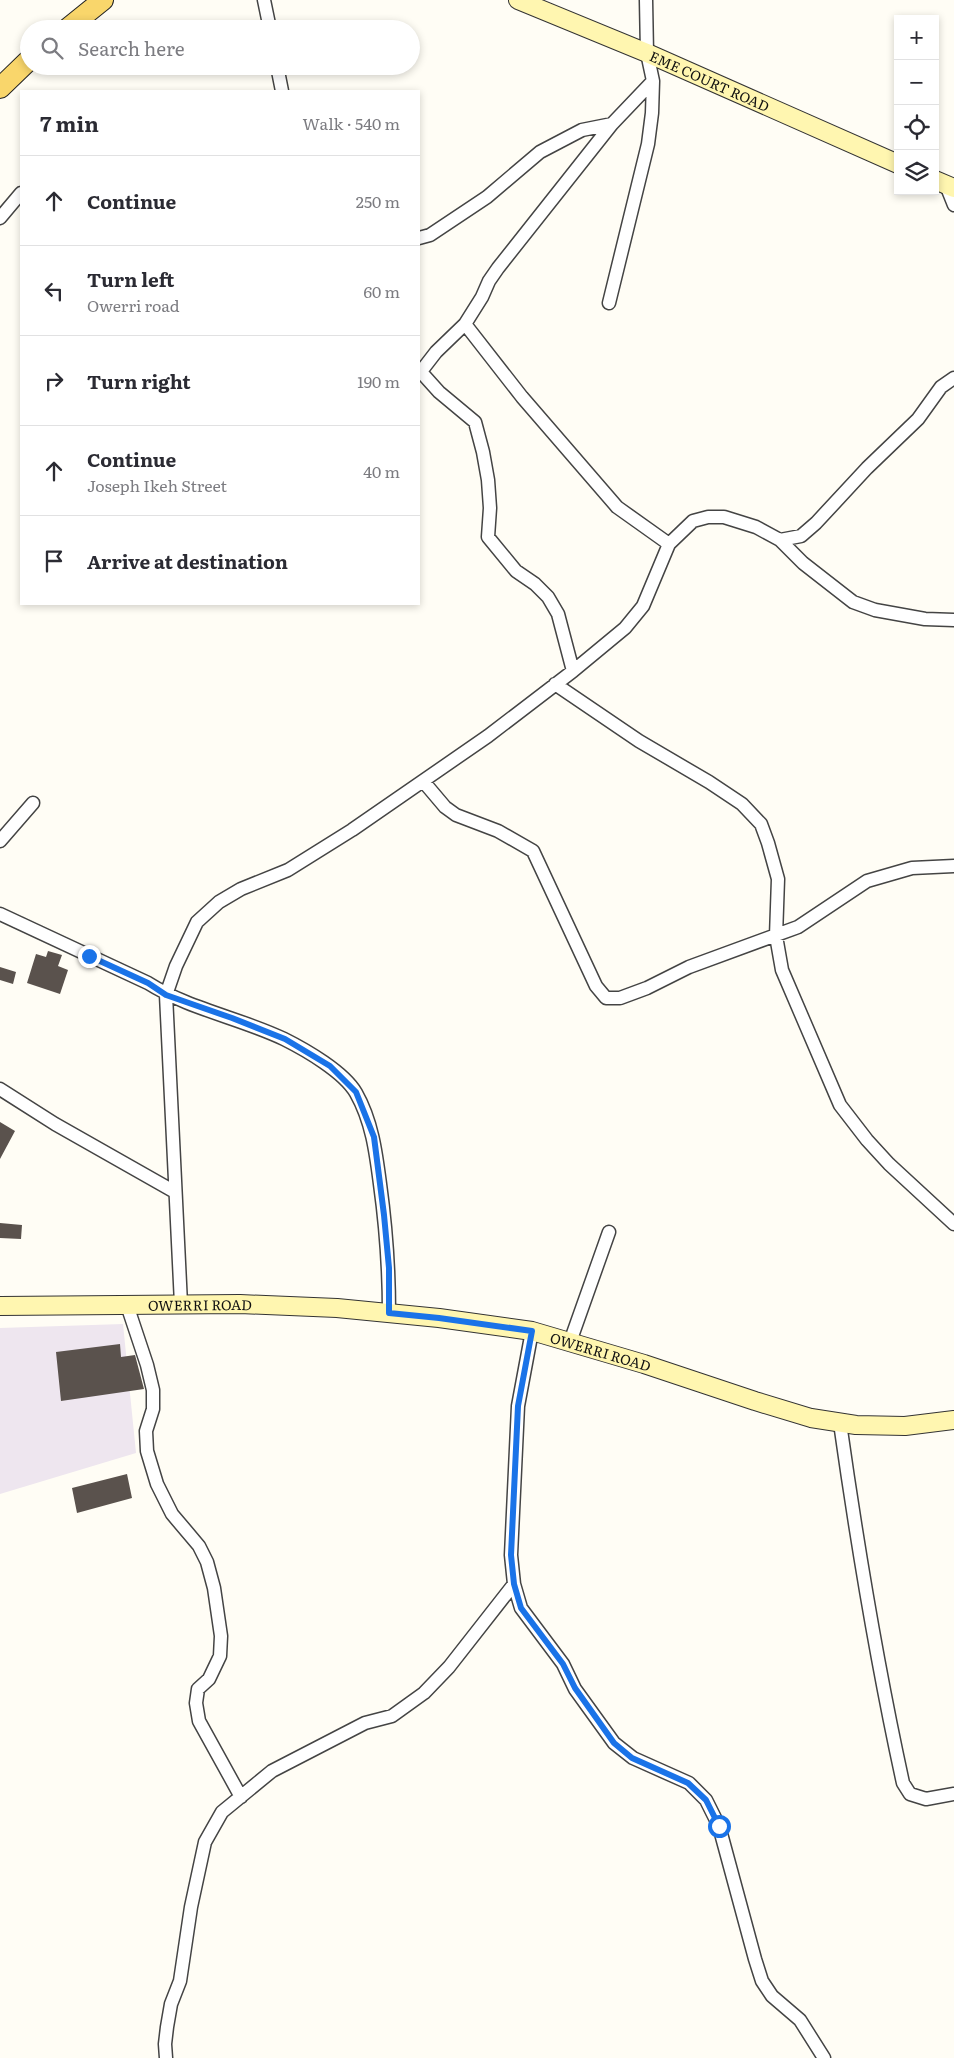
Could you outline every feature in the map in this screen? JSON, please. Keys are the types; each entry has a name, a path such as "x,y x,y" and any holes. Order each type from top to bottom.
{"main road":[{"path":"78,20 103,0"},
{"name":"EME COURT ROAD","path":"518,0 647,53 894,162"},
{"path":"0,88 20,69"},
{"name":"OWERRI ROAD","path":"0,1306 181,1304 336,1308 439,1318 532,1331 644,1364 811,1418 856,1425 905,1426 954,1420"}],"street":[{"path":"264,0 268,20"},
{"path":"609,304 648,144 652,113 653,82 647,53 646,0"},
{"path":"279,75 282,90"},
{"path":"573,671 558,614 548,597 535,584 516,572 488,537 490,508 488,480 475,422 439,392 420,373 436,352 465,324 498,268 612,124 653,82"},
{"path":"420,238 430,235 487,196 546,148 582,130 612,124"},
{"path":"945,184 954,205"},
{"path":"0,218 20,194"},
{"path":"465,324 522,397 617,507 669,544"},
{"path":"780,540 801,536 816,523 867,468 918,419 941,387 954,378"},
{"path":"181,1304 166,995 176,966 197,922 219,902 241,889 288,870 352,830 488,736 573,671 625,628 643,606 669,544 693,522 708,517 724,517 756,527 780,540 803,563 853,602 875,610 925,619 953,618"},
{"path":"555,684 639,741 726,793 742,804 761,824 778,879 776,936 782,970 840,1105 867,1140 889,1164 954,1224"},
{"path":"423,781 445,807 456,815 498,830 533,850 596,986 606,998 620,998 647,988 689,967 776,936 812,919 867,881 912,868 954,866"},
{"path":"0,841 33,803"},
{"path":"0,914 148,983 166,995 285,1039 330,1066 356,1092 374,1137 387,1241 389,1313"},
{"path":"0,1089 55,1124 175,1192"},
{"path":"570,1342 609,1232"},
{"path":"126,1305 147,1365 153,1390 153,1409 146,1431 149,1459 157,1484 172,1514 199,1546 207,1562 214,1588 221,1636 220,1656 209,1679 198,1689 196,1703 199,1721 241,1797"},
{"path":"532,1331 518,1406 511,1555 514,1584 521,1608 563,1664 575,1688 614,1743 632,1758 688,1783 706,1800 719,1826 754,1959 762,1980 772,1996 800,2020 824,2058"},
{"path":"840,1422 852,1508 882,1683 903,1783 910,1794 926,1799 954,1794"},
{"path":"166,2058 165,2044 170,2011 180,1981 191,1907 205,1842 222,1812 272,1771 365,1724 392,1716 424,1693 449,1667 514,1584"}],"shaded area":[{"path":"123,1324 136,1453 0,1494 0,1328"}],"building":[{"path":"48,951 62,955 58,966 68,970 60,994 27,983 36,954 46,957"},
{"path":"0,967 16,972 13,984 0,980"},
{"path":"0,1122 15,1131 0,1159"},
{"path":"0,1223 22,1225 21,1239 0,1238"},
{"path":"120,1344 121,1357 135,1355 144,1389 61,1401 56,1352"},
{"path":"127,1474 132,1498 77,1513 72,1488"}],"route":[{"path":"89,956 148,983 166,995 285,1039 330,1066 356,1092 374,1137 389,1268 389,1313 532,1331 518,1406 511,1555 514,1584 521,1608 563,1664 575,1688 614,1743 632,1758 688,1783 706,1800 719,1826"}]}
